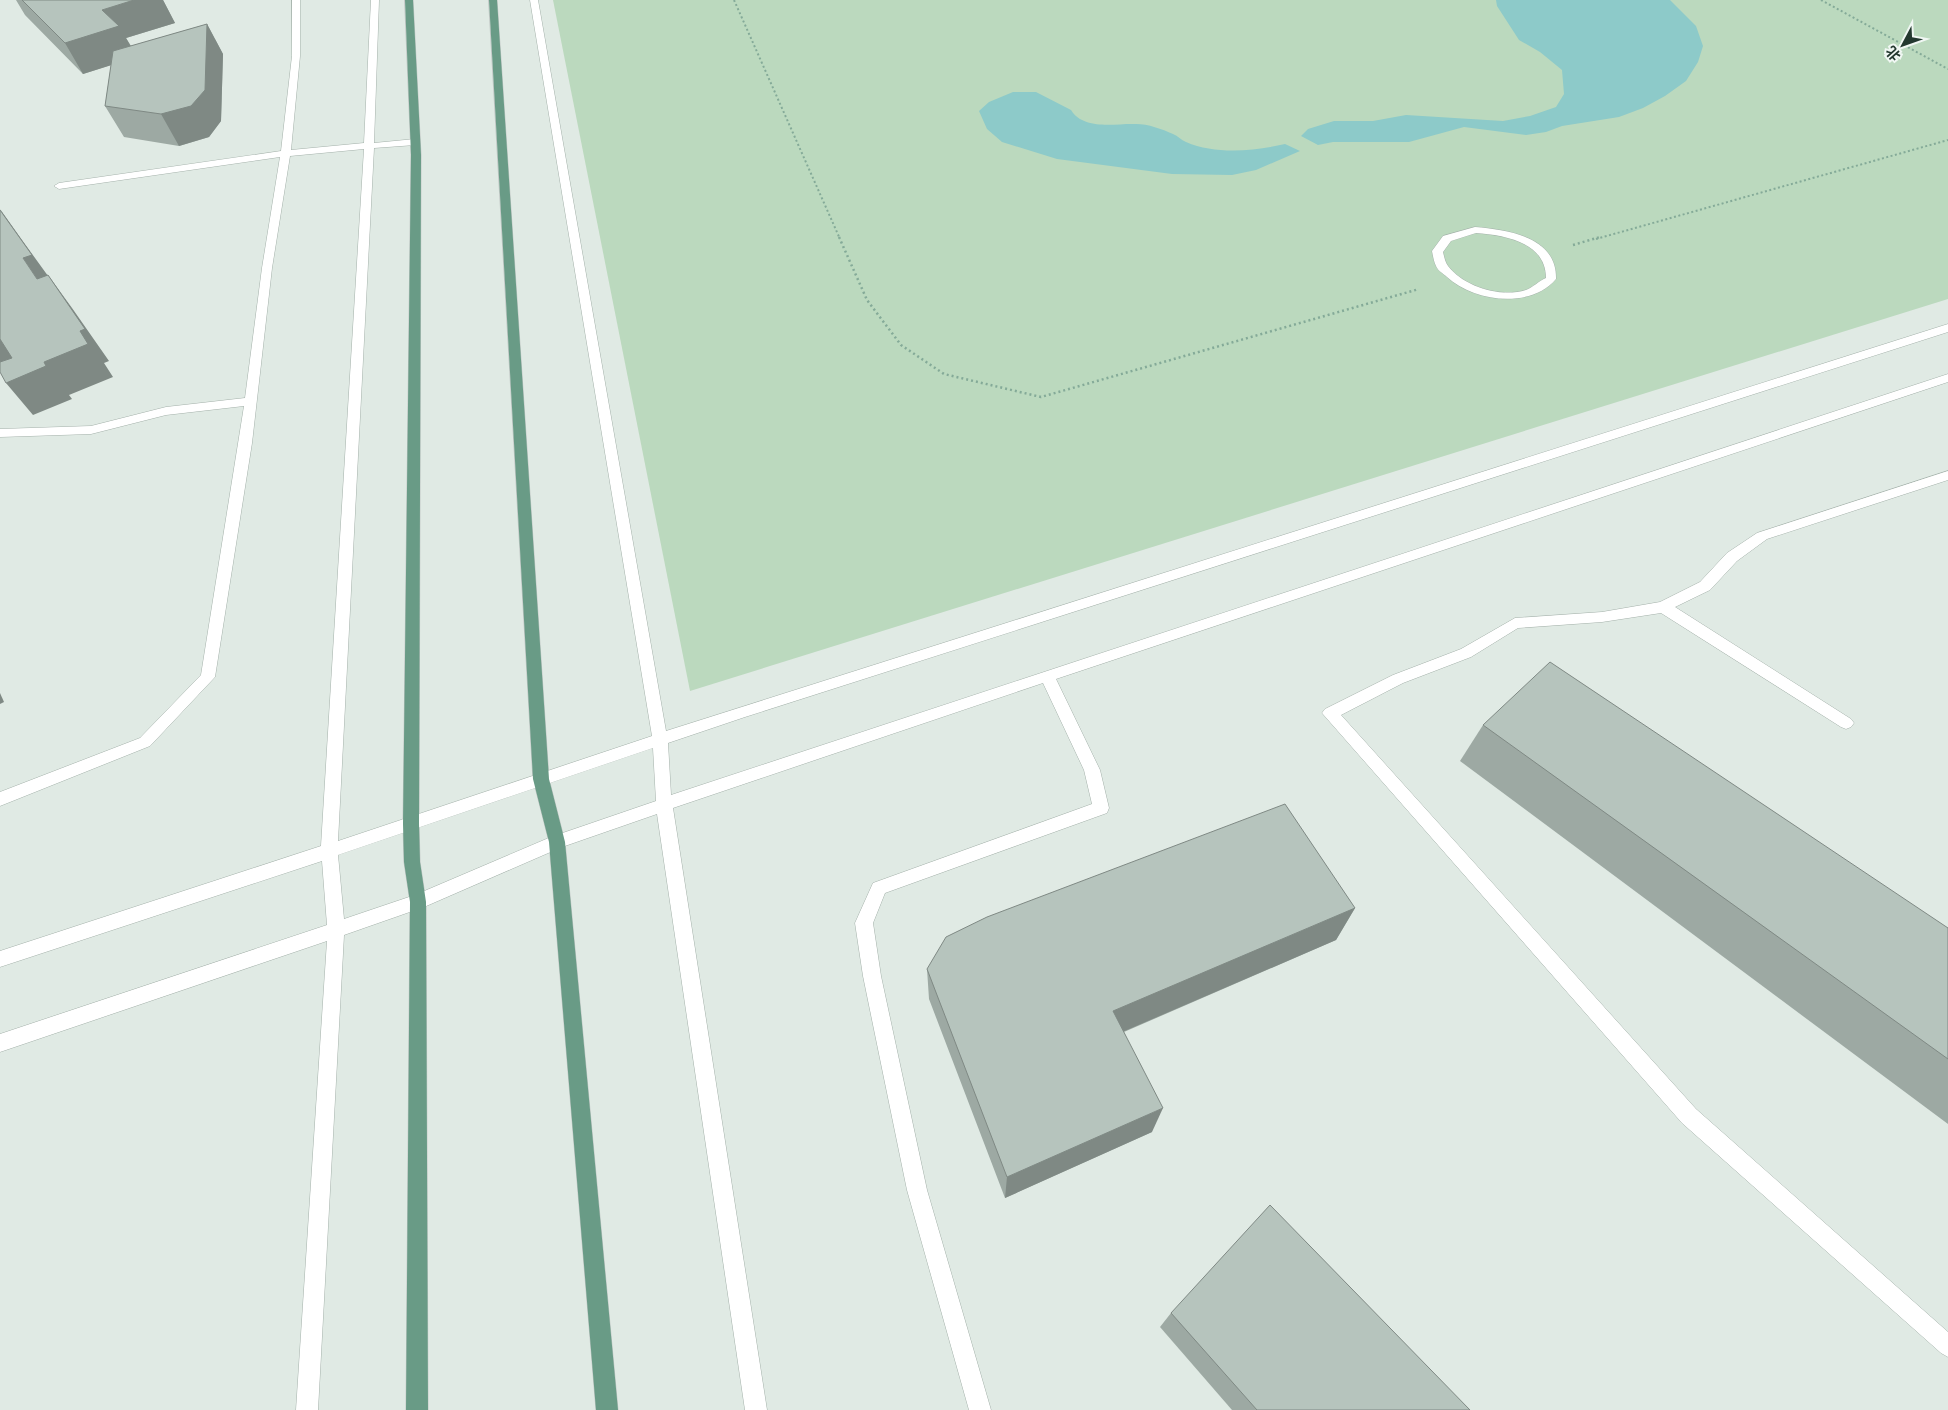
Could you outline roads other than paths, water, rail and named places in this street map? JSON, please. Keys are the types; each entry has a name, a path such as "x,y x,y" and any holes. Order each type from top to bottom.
{"main road":[{"path":"409,0 415,142 410,824 412,862 418,902 418,1410"},
{"path":"493,0 541,779 557,842 607,1410"}],"street":[{"path":"0,799 145,742 208,676 251,401 267,268 286,153 296,56 296,0"},
{"path":"308,1410 336,930 330,851 370,146 375,0"},
{"path":"534,0 660,739 664,805 756,1410"},
{"path":"59,186 286,153 415,142"},
{"path":"1475,230 1504,233 1531,243 1544,253 1551,264 1551,279 1543,287 1533,292 1507,296 1491,294 1454,280 1442,269 1436,258 1437,247 1445,238 1458,232 1475,230"},
{"path":"0,959 330,851 744,711 1948,328"},
{"path":"0,1042 418,902 557,842 664,805 1047,676 1948,378"},
{"path":"0,433 91,430 166,411 251,401"},
{"path":"1948,475 1762,536 1732,557 1705,586 1663,607 1602,617 1515,623 1466,653 1398,679 1330,713 1689,1116 1948,1346"},
{"path":"1663,607 1846,723"},
{"path":"980,1410 917,1190 872,976 864,922 879,888 1101,808 1092,770 1047,676"}],"water":[{"path":"1496,0 1670,0 1696,26 1703,46 1698,62 1686,81 1665,96 1643,108 1619,117 1562,126 1546,132 1526,135 1464,127 1409,142 1333,142 1318,145 1301,136 1308,129 1334,121 1373,121 1406,115 1503,121 1530,116 1556,107 1564,94 1562,70 1540,52 1519,40 1497,6"},
{"path":"1013,92 1036,92 1071,110 1084,121 1101,125 1136,124 1150,126 1173,134 1186,142 1210,149 1248,150 1285,144 1300,151 1256,170 1232,175 1172,174 1057,159 1002,142 987,129 979,111 989,102"}]}
